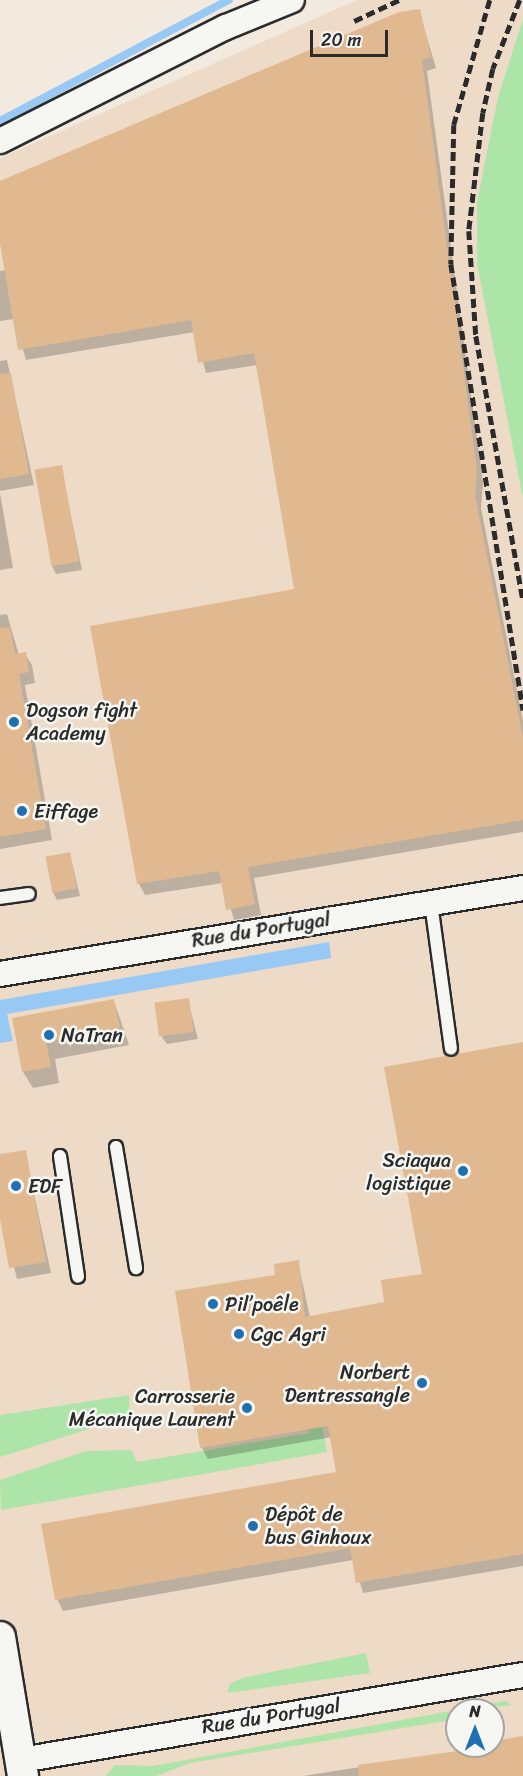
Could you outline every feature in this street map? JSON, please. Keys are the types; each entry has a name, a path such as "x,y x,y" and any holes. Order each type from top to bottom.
{"street":[{"path":"0,141 226,27 292,0"},
{"name":"Rue du Portugal","path":"0,974 523,888"},
{"path":"0,1637 22,1768"},
{"name":"Rue du Portugal","path":"22,1768 523,1675"}],"lane":[{"path":"0,898 29,894"},
{"path":"431,903 451,1049"},
{"path":"116,1147 136,1268"},
{"path":"60,1156 78,1277"}],"shaded area":[{"path":"357,0 523,0 523,1776 0,1776 0,158"}],"green space":[{"path":"523,19 522,494 477,263 477,202 498,97"},
{"path":"311,1369 327,1452 1,1510 0,1480 86,1451 131,1450 137,1462 309,1433 298,1372"},
{"path":"129,1395 130,1416 0,1457 0,1415"},
{"path":"366,1653 370,1673 227,1693 230,1684 242,1678"},
{"path":"445,1712 445,1721 190,1763 156,1776 106,1776 115,1765 153,1766"}],"water":[{"path":"329,942 331,958 7,1014 13,1041 0,1043 0,1000"}],"building":[{"path":"420,9 431,57 422,60 477,470 475,496 523,737 523,820 248,867 255,904 226,910 219,871 137,884 90,626 294,589 254,353 198,363 191,320 18,350 0,244 0,181 399,12"},
{"path":"11,373 29,474 0,479 0,374"},
{"path":"62,465 79,562 51,566 34,470"},
{"path":"10,627 15,654 26,652 29,672 19,674 46,829 0,837 0,628"},
{"path":"70,852 77,888 53,893 45,857"},
{"path":"189,998 194,1032 159,1037 154,1003"},
{"name":"NaTran","path":"114,999 120,1028 46,1042 51,1067 22,1072 12,1018"},
{"path":"523,1042 523,1554 356,1583 350,1548 55,1600 41,1524 336,1472 328,1426 200,1448 175,1291 275,1275 274,1264 299,1260 305,1317 384,1302 381,1280 422,1274 384,1067"},
{"name":"EDF","path":"26,1150 46,1262 9,1268 0,1219 0,1154"},
{"path":"523,1736 523,1776 359,1776 358,1765 445,1753 445,1758 505,1758 505,1739"}],"waterway":[{"path":"0,121 229,0"}],"railway":[{"path":"354,21 399,0"},
{"path":"490,0 454,125 451,264 523,710"},
{"path":"520,0 493,69 483,113 469,231 476,336 523,601"}],"place":[{"name":"Dogson fight Academy","path":"14,722"},
{"name":"Eiffage","path":"22,811"},
{"name":"NaTran","path":"49,1035"},
{"name":"Sciaqua logistique","path":"463,1171"},
{"name":"EDF","path":"16,1186"},
{"name":"Pil’poêle","path":"213,1304"},
{"name":"Cgc Agri","path":"239,1334"},
{"name":"Norbert Dentressangle","path":"422,1383"},
{"name":"Carrosserie Mécanique Laurent","path":"247,1408"},
{"name":"Dépôt de bus Ginhoux","path":"253,1526"}]}
